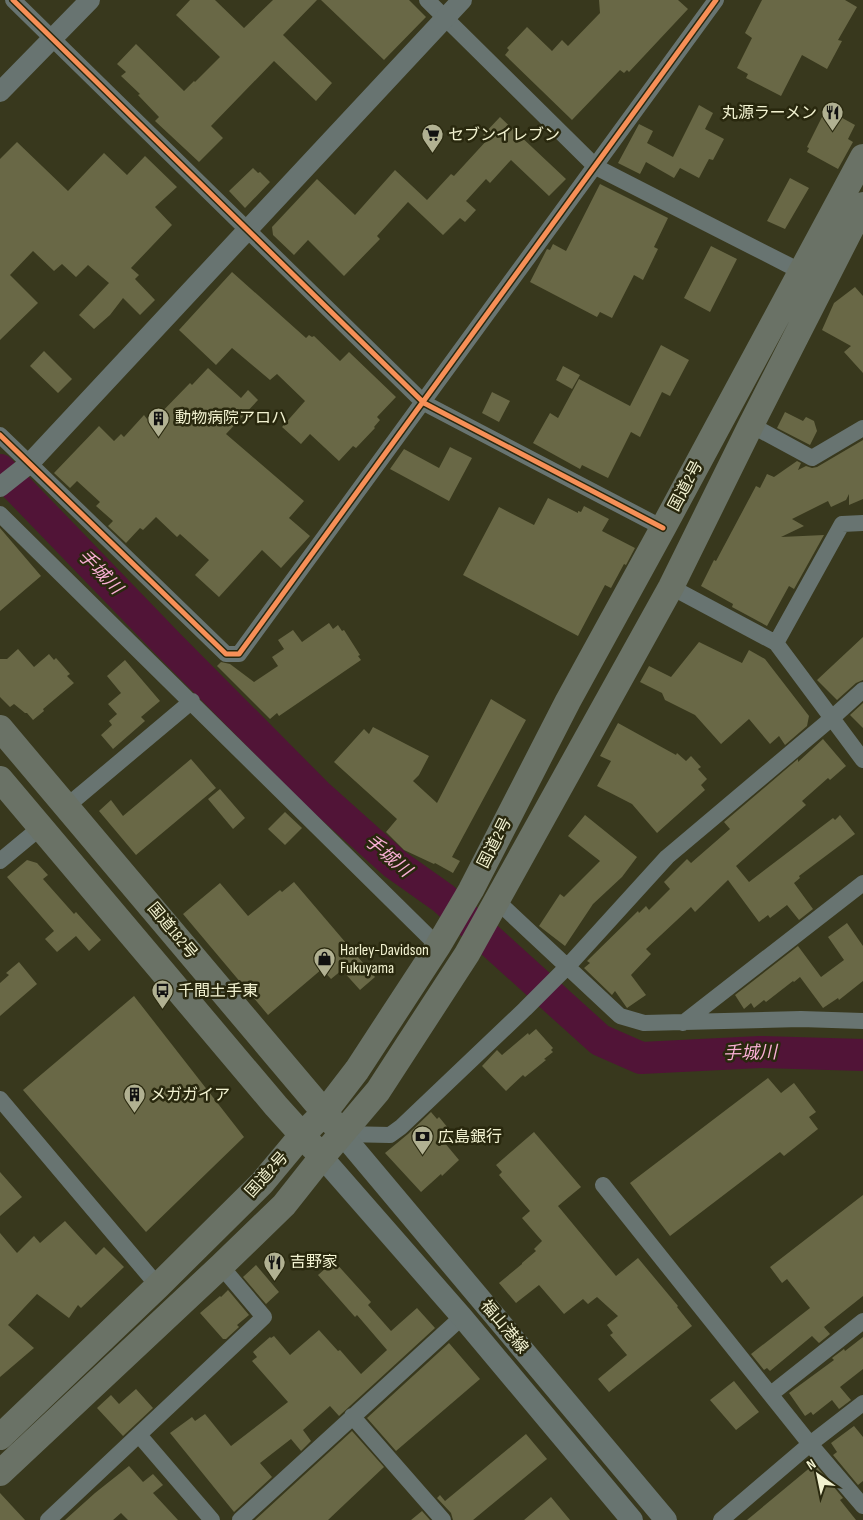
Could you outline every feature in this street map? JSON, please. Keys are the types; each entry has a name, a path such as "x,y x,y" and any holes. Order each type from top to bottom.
{"highway":[{"name":"国道2号","path":"2,1430 158,1286 262,1183 302,1134 324,1113 357,1070 441,941 471,890 568,701 664,528 863,157"},
{"name":"国道2号","path":"0,1473 284,1205 378,1091 467,954 671,588 751,425 863,205"},
{"name":"国道182号","path":"0,728 342,1134"},
{"name":"国道182号","path":"0,779 322,1157"}],"main road":[{"name":"福山港線","path":"342,1134 666,1520"},
{"name":"福山港線","path":"322,1157 462,1317 632,1520"}],"street":[{"path":"13,0 424,403 664,528"},
{"path":"0,92 90,0"},
{"path":"427,0 596,167 802,272"},
{"path":"0,487 26,467 462,0"},
{"path":"0,435 26,467 226,654 239,654 424,403 716,0"},
{"path":"751,425 812,458 863,428"},
{"path":"0,514 441,941"},
{"path":"776,643 842,524 863,523"},
{"path":"671,588 776,643 863,760"},
{"path":"342,1134 390,1135 408,1121 564,970 667,857 863,690"},
{"path":"67,806 192,701"},
{"path":"0,861 41,827"},
{"path":"683,1022 863,884"},
{"path":"494,905 564,970 620,1016 644,1023 801,1019 863,1021"},
{"path":"0,1100 158,1286"},
{"path":"603,1185 810,1444 863,1506"},
{"path":"48,1520 264,1317 221,1266"},
{"path":"240,1520 462,1317"},
{"path":"770,1394 863,1321"},
{"path":"721,1520 810,1444 863,1403"},
{"path":"352,1416 443,1520"},
{"path":"139,1435 212,1520"}],"building":[{"path":"190,0 215,0 244,28 273,0 317,0 283,35 332,83 316,101 274,61 211,126 223,138 199,162 155,121 159,117 138,95 140,94 121,76 126,72 117,64 136,44 184,91 195,82 220,57 176,15"},
{"path":"321,0 409,0 426,17 384,60"},
{"path":"599,0 678,0 688,9 629,72 627,70 624,73 620,70 572,120 505,55 509,50 507,48 527,27 552,51 562,40 568,46 600,13"},
{"path":"762,0 845,0 857,7 838,40 842,41 827,69 802,55 781,96 746,78 748,74 737,68 752,38 745,33"},
{"path":"699,105 713,113 705,129 724,139 713,160 709,159 699,178 680,168 674,178 646,162 640,174 618,163 639,124 653,131 647,143 673,157"},
{"name":"丸源ラーメン","path":"826,109 855,125 848,139 853,142 838,169 807,152 809,148 807,147"},
{"path":"500,117 566,179 549,196 511,160 490,183 486,179 466,201 476,210 465,222 460,218 443,235 408,202 377,236 380,239 344,276 308,240 294,255 273,235 272,227 317,179 355,215 395,170 427,200 451,174 454,176 488,139 483,135"},
{"path":"17,142 68,191 104,153 127,175 145,156 177,187 155,207 172,225 131,268 139,275 135,279 155,300 140,315 123,298 110,315 94,329 79,315 109,283 88,265 76,277 62,264 54,271 33,251 10,275 38,303 0,340 0,159"},
{"path":"253,168 270,182 245,208 229,191"},
{"path":"790,178 809,188 785,229 767,221"},
{"path":"600,184 668,218 654,247 658,249 643,280 634,275 612,318 600,312 597,317 530,282 547,249 550,250 553,244 566,251"},
{"path":"711,246 737,259 710,312 684,298"},
{"path":"232,272 306,338 309,335 314,336 340,361 349,352 396,397 377,417 380,420 375,428 356,448 353,446 339,461 310,434 301,444 282,427 305,401 277,374 270,380 232,348 216,365 179,330"},
{"path":"855,287 863,296 863,373 844,352 851,346 822,330 834,303"},
{"path":"661,345 689,360 670,396 662,392 640,437 631,432 608,478 582,465 580,469 533,443 550,413 558,418 579,379 630,406"},
{"path":"44,351 72,379 58,393 30,366"},
{"path":"563,366 580,375 572,389 556,380"},
{"path":"208,368 241,398 248,390 258,400 226,434 304,501 289,518 310,536 281,568 262,550 219,597 195,575 209,560 180,534 177,537 156,517 143,530 140,528 126,543 108,526 113,521 96,506 100,502 77,481 70,488 54,473 99,426 114,441 121,434 124,437 144,415 147,419 150,416 154,420 190,383 192,385"},
{"path":"492,392 510,401 499,422 482,413"},
{"path":"785,412 803,421 806,417 814,421 817,431 810,445 777,428"},
{"path":"863,440 863,499 849,505 849,494 846,500 831,507 828,501 792,519 804,526 781,537 824,535 794,589 789,586 767,626 732,607 733,604 701,586 756,486 760,488 767,474 774,477 797,461 801,463 798,470 806,466 817,467"},
{"path":"450,447 472,458 449,501 390,469 404,449 439,468"},
{"path":"548,498 578,513 578,511 581,512 584,506 609,519 602,531 635,548 611,588 605,585 578,636 463,575 499,507 534,525"},
{"path":"0,528 41,576 0,611"},
{"path":"329,623 333,629 338,625 342,631 344,630 360,655 358,656 361,660 279,716 277,713 270,719 217,666 221,662 230,664 254,682 278,666 272,657 284,649 278,640 293,630 302,642"},
{"path":"863,637 863,680 856,683 837,700 817,680"},
{"path":"699,642 742,663 749,650 765,659 809,716 807,726 785,745 779,736 770,744 749,719 721,744 695,715 665,700 662,693 640,682 649,666 671,677"},
{"path":"18,649 34,667 49,654 54,660 56,658 70,674 67,676 74,683 33,720 14,704 10,707 0,697 0,659 7,659"},
{"path":"125,660 160,701 141,717 145,721 113,749 101,735 112,725 109,721 117,714 108,704 121,693 107,676"},
{"path":"491,699 526,720 452,857 460,861 453,873 404,850 386,832 397,819 334,762 364,729 369,734 373,727 429,756 419,775 413,781 437,803"},
{"path":"863,703 863,728 850,715"},
{"path":"618,723 676,755 677,753 686,761 691,756 701,767 698,769 707,779 701,785 705,790 657,833 632,804 597,786 611,761 600,756"},
{"path":"823,739 846,766 830,780 828,778 802,801 806,805 736,866 749,882 833,818 835,820 840,815 855,834 799,876 800,878 794,883 813,909 799,920 787,905 770,918 768,915 759,922 728,880 695,912 691,907 646,949 651,954 631,975 646,995 627,1008 615,991 612,995 584,968 590,963 587,961 638,911 639,913 646,906 649,910 670,889 664,882 687,859 691,863 730,829 724,822 798,759 798,762"},
{"path":"191,759 216,788 136,855 99,811 111,800 123,816"},
{"path":"220,789 245,818 233,829 208,799"},
{"path":"285,812 302,828 285,845 268,829"},
{"path":"585,815 637,857 622,877 593,904 565,946 539,926 560,894 564,897 600,861 568,836"},
{"path":"27,860 37,863 48,875 43,879 74,914 76,912 101,940 89,951 76,936 57,952 45,939 54,931 7,877"},
{"path":"294,882 375,977 360,990 342,970 331,979 322,969 268,1015 183,914 220,883 248,916 280,890 282,892"},
{"path":"847,923 863,946 863,981 839,1000 838,998 823,1008 800,977 766,1002 764,1000 754,1008 751,1003 744,1009 735,995 798,946 821,977 844,960 828,937"},
{"path":"19,962 37,984 0,1016 0,983 9,975 6,973"},
{"name":"メガガイア","path":"134,996 244,1137 146,1232 23,1090"},
{"path":"536,1029 553,1048 551,1050 553,1052 544,1059 546,1060 525,1077 523,1075 506,1091 482,1066 497,1050 502,1055 528,1033 529,1035"},
{"path":"768,1078 781,1093 794,1083 816,1112 809,1117 818,1129 784,1156 780,1152 670,1236 630,1183"},
{"name":"広島銀行","path":"431,1112 437,1119 439,1117 453,1134 444,1142 459,1160 421,1192 385,1153"},
{"path":"534,1132 581,1187 558,1206 616,1276 638,1258 692,1326 609,1392 598,1379 627,1355 610,1335 613,1333 607,1325 618,1316 597,1297 588,1304 583,1299 564,1314 539,1285 516,1303 499,1283 536,1251 534,1249 542,1241 522,1218 530,1211 499,1175 502,1172 496,1165"},
{"path":"0,1172 22,1197 0,1216"},
{"path":"863,1195 863,1296 824,1327 830,1334 819,1343 812,1336 770,1371 767,1368 764,1370 751,1354 810,1308 787,1279 782,1283 770,1267"},
{"path":"65,1221 96,1255 104,1247 124,1267 81,1308 78,1305 69,1318 37,1294 8,1325 34,1348 0,1377 0,1233 17,1253 34,1236 40,1243"},
{"path":"334,1261 371,1302 368,1305 391,1331 417,1308 435,1328 339,1416 330,1406 303,1430 311,1441 301,1451 291,1439 260,1463 272,1477 234,1512 170,1433 192,1417 195,1421 205,1414 231,1446 288,1402 252,1361 257,1357 253,1352 270,1337 274,1336 290,1355 319,1330 361,1374 387,1350 357,1315 355,1317 318,1275"},
{"path":"256,1265 279,1292 266,1304 243,1277"},
{"path":"228,1290 249,1315 237,1325 239,1327 226,1339 223,1339 200,1313"},
{"path":"863,1337 863,1369 840,1387 851,1400 839,1409 832,1400 813,1415 811,1412 805,1416 789,1393 834,1360 832,1358"},
{"path":"449,1343 480,1379 396,1451 367,1418"},
{"path":"734,1381 759,1412 736,1430 710,1400"},
{"path":"136,1389 153,1408 123,1436 97,1408 111,1395 119,1404"},
{"path":"854,1426 863,1437 863,1481 858,1485 833,1455 837,1452 831,1443"},
{"path":"352,1431 384,1467 328,1520 255,1520"},
{"path":"526,1434 547,1459 473,1520 453,1520 451,1513 437,1498 440,1495 445,1501"},
{"path":"129,1466 143,1482 153,1474 163,1485 153,1493 178,1520 128,1520 121,1513 113,1520 65,1520 95,1493"},
{"path":"812,1466 814,1469 817,1467 843,1498 840,1500 856,1520 747,1520"},
{"path":"0,1493 25,1520 0,1520"},
{"path":"551,1497 570,1520 524,1520"},
{"path":"422,1511 430,1520 411,1520"}],"waterway":[{"name":"手城川","path":"0,470 168,644 319,796 395,864 443,898 600,1040 641,1058 760,1052 863,1055"}],"cycle path":[{"path":"13,0 424,403 663,528"},
{"path":"0,435 226,654 239,654 716,0"}],"place":[{"name":"丸源ラーメン","path":"833,132"},
{"name":"セブンイレブン","path":"432,154"},
{"name":"動物病院アロハ","path":"159,437"},
{"name":"Harley-Davidson Fukuyama","path":"324,978"},
{"name":"千間土手東","path":"162,1010"},
{"name":"メガガイア","path":"134,1114"},
{"name":"広島銀行","path":"422,1156"},
{"name":"吉野家","path":"274,1281"}]}
